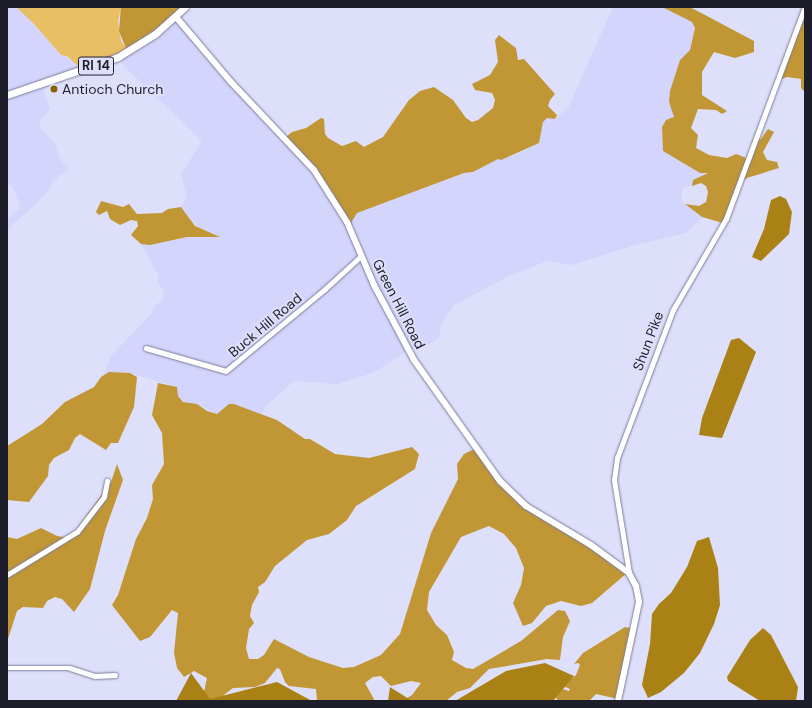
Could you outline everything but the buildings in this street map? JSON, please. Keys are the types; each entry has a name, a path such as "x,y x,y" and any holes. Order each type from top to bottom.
{"main road":[{"name":"RI 14","path":"7,95 118,57 148,40 176,18 185,7"},
{"name":"Green Hill Road","path":"176,18 231,82 314,170 347,222 360,256 414,360 500,482 526,506 591,545 629,573"},
{"name":"Shun Pike","path":"618,701 639,602 636,586 629,573"}],"street":[{"name":"Shun Pike","path":"629,573 614,480 617,458 673,310 726,219 805,7"},
{"name":"Buck Hill Road","path":"146,348 226,371 324,290 360,256"},
{"path":"7,575 77,532 104,497 107,481"},
{"path":"7,668 63,667 95,676 115,675"}],"shaded area":[{"path":"7,7 16,7 35,25 61,55 67,56 81,69 41,82 50,109 40,121 40,127 55,144 60,160 69,168 57,178 57,180 52,180 52,185 38,202 7,230 7,220 19,209 20,205 12,186 7,184"},
{"path":"16,7 121,7 118,22 121,40 127,51 81,69 67,56 61,55 35,25"},
{"path":"121,7 185,7 127,51 119,31"},
{"path":"613,7 662,7 692,22 695,28 690,50 680,60 670,91 674,117 662,127 663,152 708,172 693,180 692,186 683,188 681,199 702,217 686,233 632,246 572,265 547,261 509,276 454,305 442,323 439,338 426,346 406,351 375,372 338,384 294,381 265,407 261,416 229,404 217,414 197,404 183,402 178,396 177,387 130,373 104,375 110,357 153,312 153,308 163,299 164,292 158,282 158,275 141,244 150,245 187,237 219,237 196,226 181,207 187,197 181,174 202,141 124,66 119,55 174,18 232,84 357,213 465,173 473,172 498,159 539,143 543,122 547,118 555,119 568,108"},
{"path":"662,7 690,7 754,41 754,52 735,58 714,52 702,72 702,95 727,111 722,114 716,110 698,109 691,128 698,135 696,148 709,155 727,158 736,154 749,159 756,142 761,139 768,129 774,132 763,152 767,160 777,162 779,168 747,178 739,184 723,223 702,217 685,204 699,206 706,202 708,192 706,186 701,183 692,186 693,180 708,173 700,173 663,151 662,127 666,120 674,117 669,102 670,91 680,60 690,50 695,28 692,22"},
{"path":"805,8 805,92 801,88 801,79 787,77 779,80"},
{"path":"499,35 516,48 518,60 524,59 555,94 550,100 548,106 557,115 555,119 547,118 543,122 539,143 501,160 498,159 473,172 464,173 357,213 349,226 330,195 285,138 292,132 306,128 321,118 324,119 325,134 328,138 342,146 356,141 364,147 383,137 409,100 420,91 434,87 453,100 466,118 472,122 478,120 493,108 495,100 492,93 475,90 472,84 490,75 498,62 495,40"},
{"path":"780,196 786,199 792,212 789,234 761,261 752,257 764,229 771,200"},
{"path":"101,201 123,207 129,204 137,214 162,213 168,209 181,207 195,226 220,237 187,237 150,245 141,244 131,235 138,226 137,221 131,220 120,225 110,219 107,211 99,215 96,212"},
{"path":"739,338 756,352 722,438 699,435 702,418 731,340"},
{"path":"109,372 130,373 137,377 134,407 118,443 111,443 106,450 80,434 75,438 69,450 54,458 49,465 48,476 29,502 7,500 7,446 42,424 65,402 94,387 101,377"},
{"path":"158,383 177,387 178,396 183,402 197,404 207,411 217,414 229,404 234,404 277,420 305,439 310,439 335,454 369,458 412,447 419,454 415,469 356,506 347,520 329,534 307,540 275,566 265,582 258,587 259,592 252,605 250,616 254,623 249,629 246,648 249,659 258,659 264,655 274,639 309,657 343,668 354,667 381,655 400,634 431,533 458,479 457,464 464,454 476,448 519,501 627,573 592,603 581,606 561,601 546,606 532,623 523,626 513,603 521,585 524,568 516,548 504,534 489,526 461,537 429,592 427,610 436,625 447,635 454,652 452,660 466,668 473,669 521,641 558,610 565,611 570,621 563,637 560,660 547,659 489,669 470,688 457,692 446,701 402,701 412,695 421,683 411,681 391,686 381,676 373,677 365,683 375,701 317,701 316,689 289,686 285,682 280,669 277,668 265,683 255,687 233,688 216,701 204,701 203,696 207,678 194,671 184,677 177,668 174,653 178,613 172,610 150,637 140,641 112,605 118,595 136,539 147,518 153,499 152,485 164,464 162,433 152,415"},
{"path":"117,464 123,480 105,531 90,589 74,612 62,599 55,597 47,601 43,608 23,607 17,611 7,642 7,537 17,539 41,528 57,536 70,538 111,482"},
{"path":"709,537 718,568 720,605 714,624 700,653 684,673 661,692 648,698 642,685 650,644 652,614 659,604 671,593 687,567 697,541"},
{"path":"625,627 635,629 618,699 596,694 589,701 558,701 549,685 569,691 570,689 563,686 576,675 580,665 578,663 574,664 583,653"},
{"path":"763,628 771,635 798,687 796,701 760,701 728,681 727,677 750,640"},
{"path":"545,663 574,676 553,701 455,701 506,671"},
{"path":"191,673 210,699 277,682 312,701 176,701"},
{"path":"390,687 412,701 388,701"}],"place":[{"name":"Antioch Church","path":"54,89"}]}
